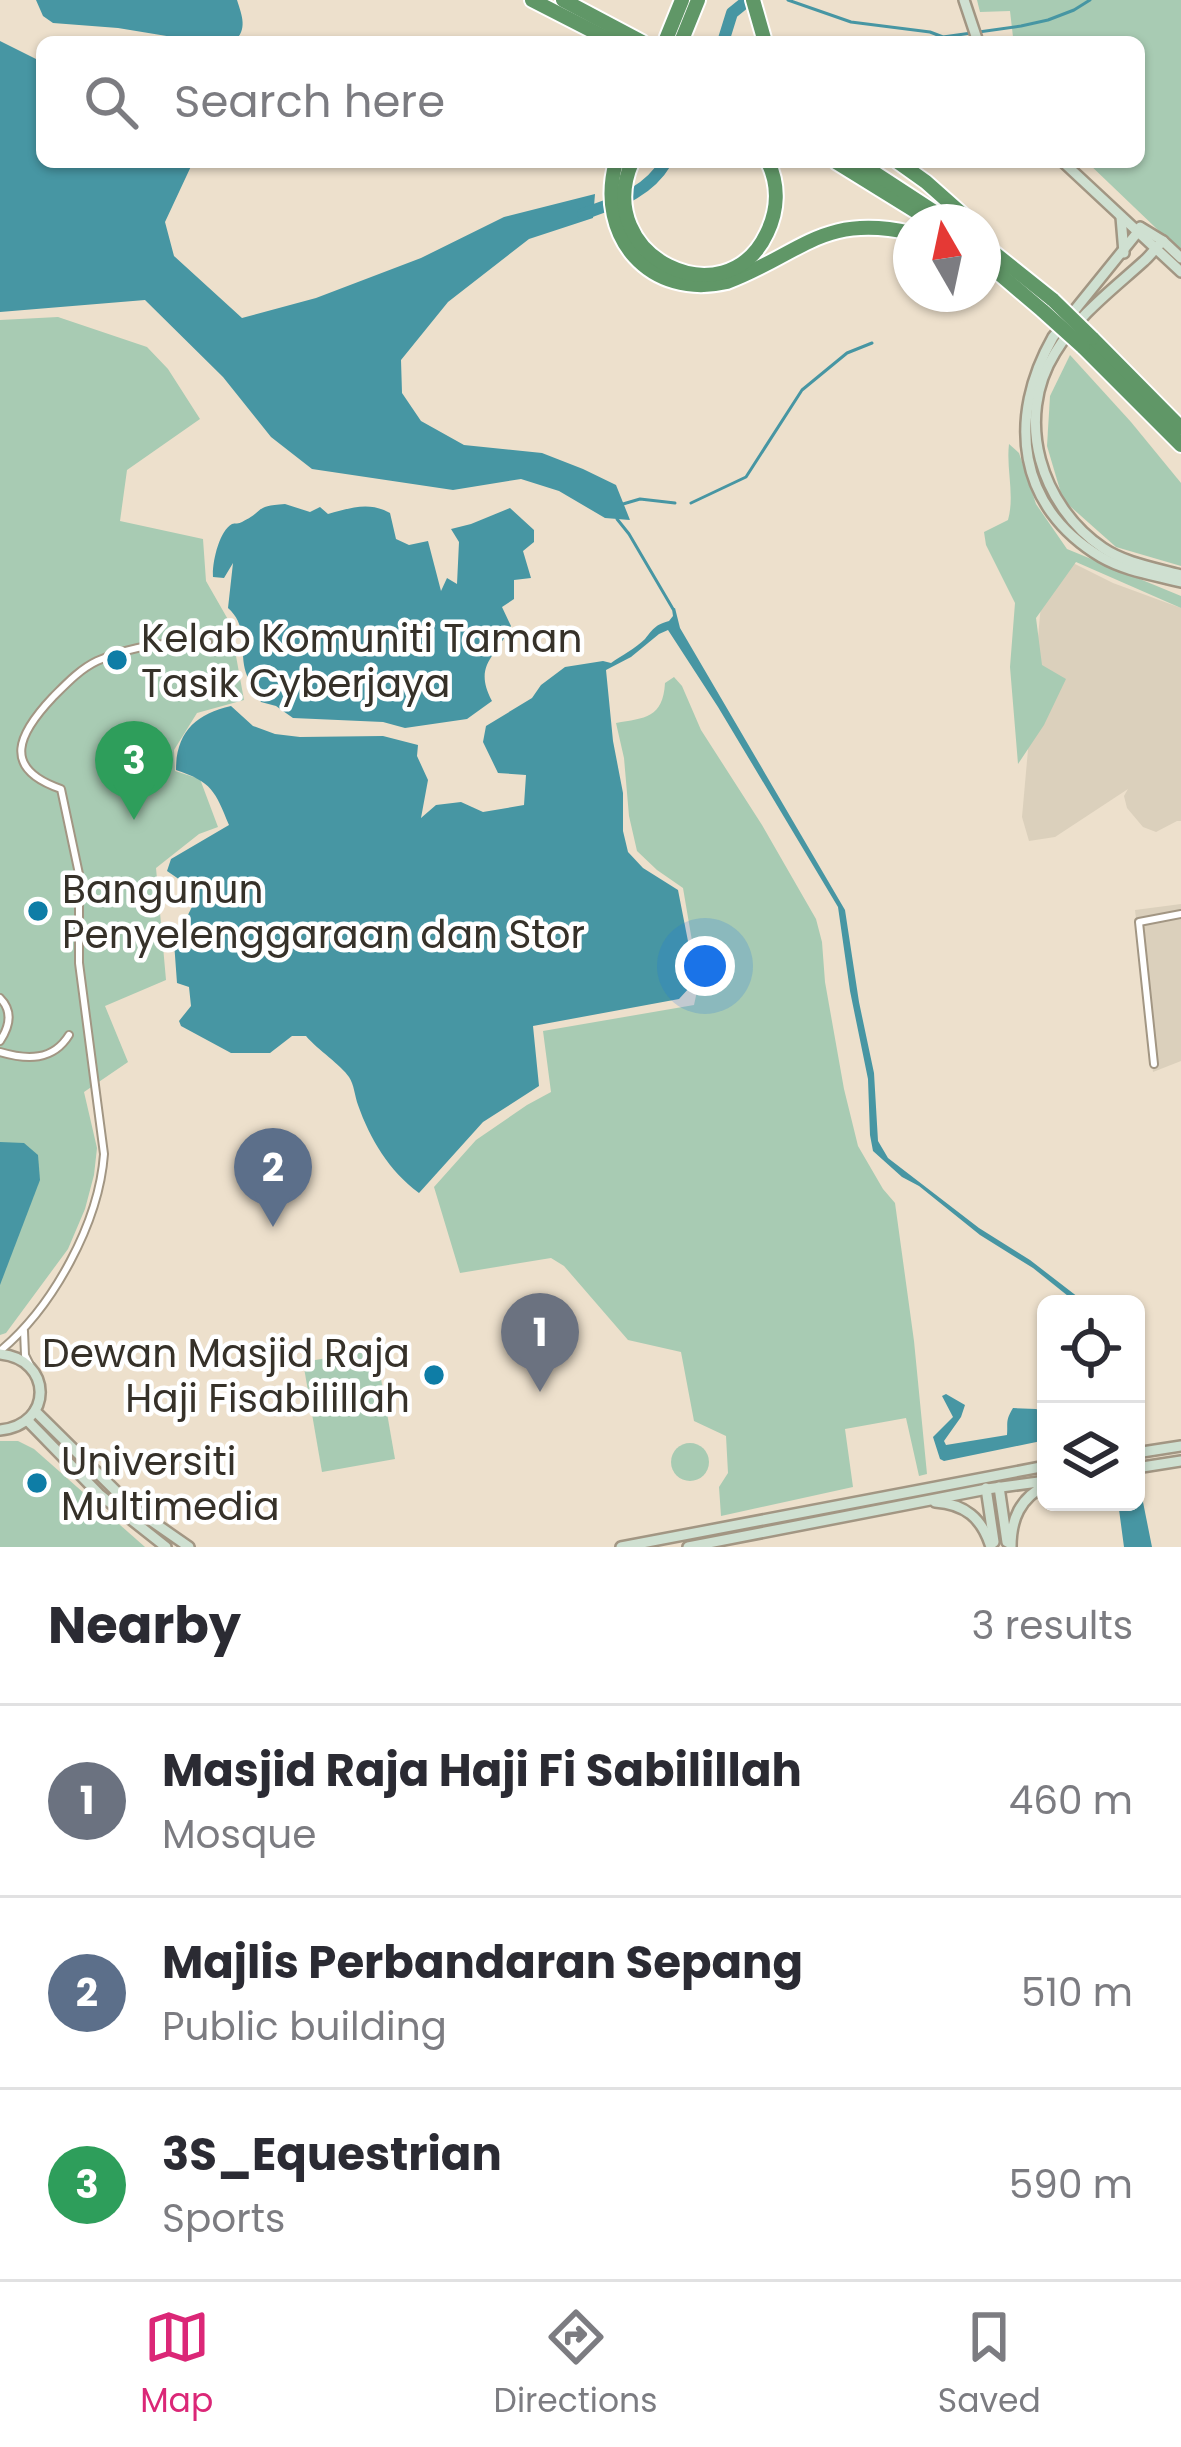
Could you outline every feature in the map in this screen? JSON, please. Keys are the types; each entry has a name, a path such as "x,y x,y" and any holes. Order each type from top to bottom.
{"highway":[{"path":"563,0 631,36"},
{"path":"667,36 682,0"},
{"path":"683,36 698,0"},
{"path":"753,0 763,36"},
{"path":"537,2 587,36"},
{"path":"537,2 602,36"},
{"path":"615,168 611,200 639,244 656,261 694,274 738,266 763,243 775,216 770,168"},
{"path":"630,168 620,236 638,262 664,278 695,286 743,276 827,233 863,226 893,230"},
{"path":"846,168 904,204"},
{"path":"867,168 922,204"},
{"path":"906,168 951,204"},
{"path":"1001,265 1181,428"},
{"path":"1001,268 1029,298"},
{"path":"1001,285 1048,305"},
{"path":"1088,343 1181,445"}],"main road":[{"path":"965,6 976,36"},
{"path":"1072,168 1140,230"},
{"path":"1073,168 1155,249"},
{"path":"1121,216 1126,249"},
{"path":"1140,230 1043,353 1029,394 1026,448 1044,500 1067,531 1104,559 1181,579"},
{"path":"1126,249 1142,244 1179,265"},
{"path":"1155,249 1090,308 1053,355 1033,428 1051,489 1076,526 1117,556 1181,579"},
{"path":"1133,269 1179,265"},
{"path":"0,1352 32,1368 40,1392 28,1421 0,1430"},
{"path":"35,1411 133,1508 189,1547"},
{"path":"28,1421 99,1494 166,1547"},
{"path":"1145,1452 1181,1446"},
{"path":"1145,1466 1181,1461"},
{"path":"621,1547 1037,1467"},
{"path":"997,1474 1009,1547"},
{"path":"984,1476 993,1547"},
{"path":"688,1547 1037,1484"},
{"path":"1009,1547 1018,1509 1037,1489"},
{"path":"908,1504 946,1503 963,1508 982,1525 993,1547"}],"street":[{"path":"0,1352 25,1328 77,1252 103,1176 104,1154 79,963 79,874 61,789 34,776 24,761 24,731 88,666 144,646 208,642"},
{"path":"1154,1064 1139,922 1181,914"},
{"path":"0,998 9,1010 9,1020 0,1041"},
{"path":"0,1052 28,1058 47,1055 69,1035"},
{"path":"25,1328 25,1355 32,1368"}],"shaded area":[{"path":"1067,560 1181,608 1181,821 1156,832 1143,827 1127,808 1124,796 1128,789 1055,837 1029,841 1022,817 1041,604"},
{"path":"1181,904 1181,1061 1153,1072 1135,910"}],"green space":[{"path":"977,0 1181,0 1181,252 1093,168 1145,168 1145,36 1013,36 1010,11 980,12"},
{"path":"58,317 147,347 168,369 200,419 127,470 120,521 203,539 206,581 230,623 244,700 197,713 174,750 175,771 200,779 218,827 199,834 156,868 166,980 105,1006 128,1062 84,1092 97,1148 85,1209 68,1249 0,1335 0,320"},
{"path":"1070,355 1181,483 1181,566 1116,547 1063,500 1047,446 1050,396"},
{"path":"1009,444 1019,453 1036,504 1067,549 1181,596 1181,608 1076,562 1036,618 1042,665 1066,679 1018,764 1010,667 1015,603 984,532 1008,520"},
{"path":"674,677 816,919 858,1146 895,1203 927,1474 919,1476 906,1418 845,1429 853,1487 721,1516 719,1487 728,1473 726,1436 694,1421 681,1352 628,1340 564,1266 551,1258 460,1273 434,1187 476,1140 551,1092 543,1031 694,1005 699,982 683,888 637,851 616,723 651,714 661,703 665,683"},
{"path":"376,1350 395,1459 322,1472 303,1362"},
{"name":"Universiti Multimedia","path":"0,1441 18,1441 34,1449 145,1547 0,1547"},
{"path":"690,1443 703,1449 709,1462 703,1475 690,1481 677,1475 671,1462 677,1449"}],"water":[{"path":"36,0 237,0 242,27 238,36 167,36 53,23 43,16"},
{"path":"0,41 36,59 36,168 190,168 165,222 174,256 242,318 316,298 421,258 504,217 595,194 593,218 529,239 448,302 401,360 402,393 421,421 464,445 542,453 616,485 630,520 605,518 559,491 521,479 453,490 312,469 271,437 223,377 145,300 0,312"},
{"path":"285,504 310,512 320,507 328,514 367,506 390,513 396,539 409,545 428,541 441,591 447,578 457,584 459,542 451,529 510,508 534,530 534,542 523,551 531,578 514,580 514,599 502,607 511,626 485,670 492,701 467,719 405,728 383,722 293,718 261,702 245,670 240,627 228,608 233,563 224,578 213,577 214,564 227,528 263,508"},
{"path":"672,609 845,910 874,1073 878,1141 888,1158 1075,1295 1067,1295 980,1235 873,1151 868,1079 838,907 668,630 606,670 628,852 643,868 678,890 694,972 690,987 679,999 533,1026 539,1086 483,1122 419,1193 398,1175 375,1142 349,1077 306,1036 292,1036 270,1053 231,1053 181,1026 179,1021 191,1006 189,987 177,983 174,942 193,905 186,884 167,871 171,859 229,825 211,789 176,770 184,735 198,720 231,706 253,726 275,734 383,736 418,745 417,756 428,780 421,818 436,805 461,802 483,812 524,805 526,775 498,773 483,742 486,726 532,698 565,667 611,663 669,621"},
{"path":"0,1142 24,1143 38,1155 40,1180 0,1285"},
{"path":"942,1396 965,1405 946,1445 1007,1435 1013,1408 1037,1409 1037,1442 944,1461 933,1437 953,1417"},
{"path":"1119,1511 1145,1511 1152,1547 1124,1547"}],"waterway":[{"path":"725,36 732,13 748,0"},
{"path":"788,0 851,22 940,36"},
{"path":"950,36 1048,20 1090,0"},
{"path":"583,214 640,189 662,168"},
{"path":"691,503 746,477 802,390 847,353 872,343"},
{"path":"623,504 640,499 675,503"},
{"path":"617,519 673,609"}],"place":[{"name":"Kelab Komuniti Taman Tasik Cyberjaya","path":"117,660"},
{"name":"3S_Equestrian","path":"134,820"},
{"name":"Bangunun Penyelenggaraan dan Stor","path":"38,911"},
{"name":"Majlis Perbandaran Sepang","path":"273,1227"},
{"name":"Dewan Masjid Raja Haji Fisabilillah","path":"434,1375"},
{"name":"Masjid Raja Haji Fi Sabilillah","path":"540,1392"},
{"name":"Universiti Multimedia","path":"37,1483"}]}
